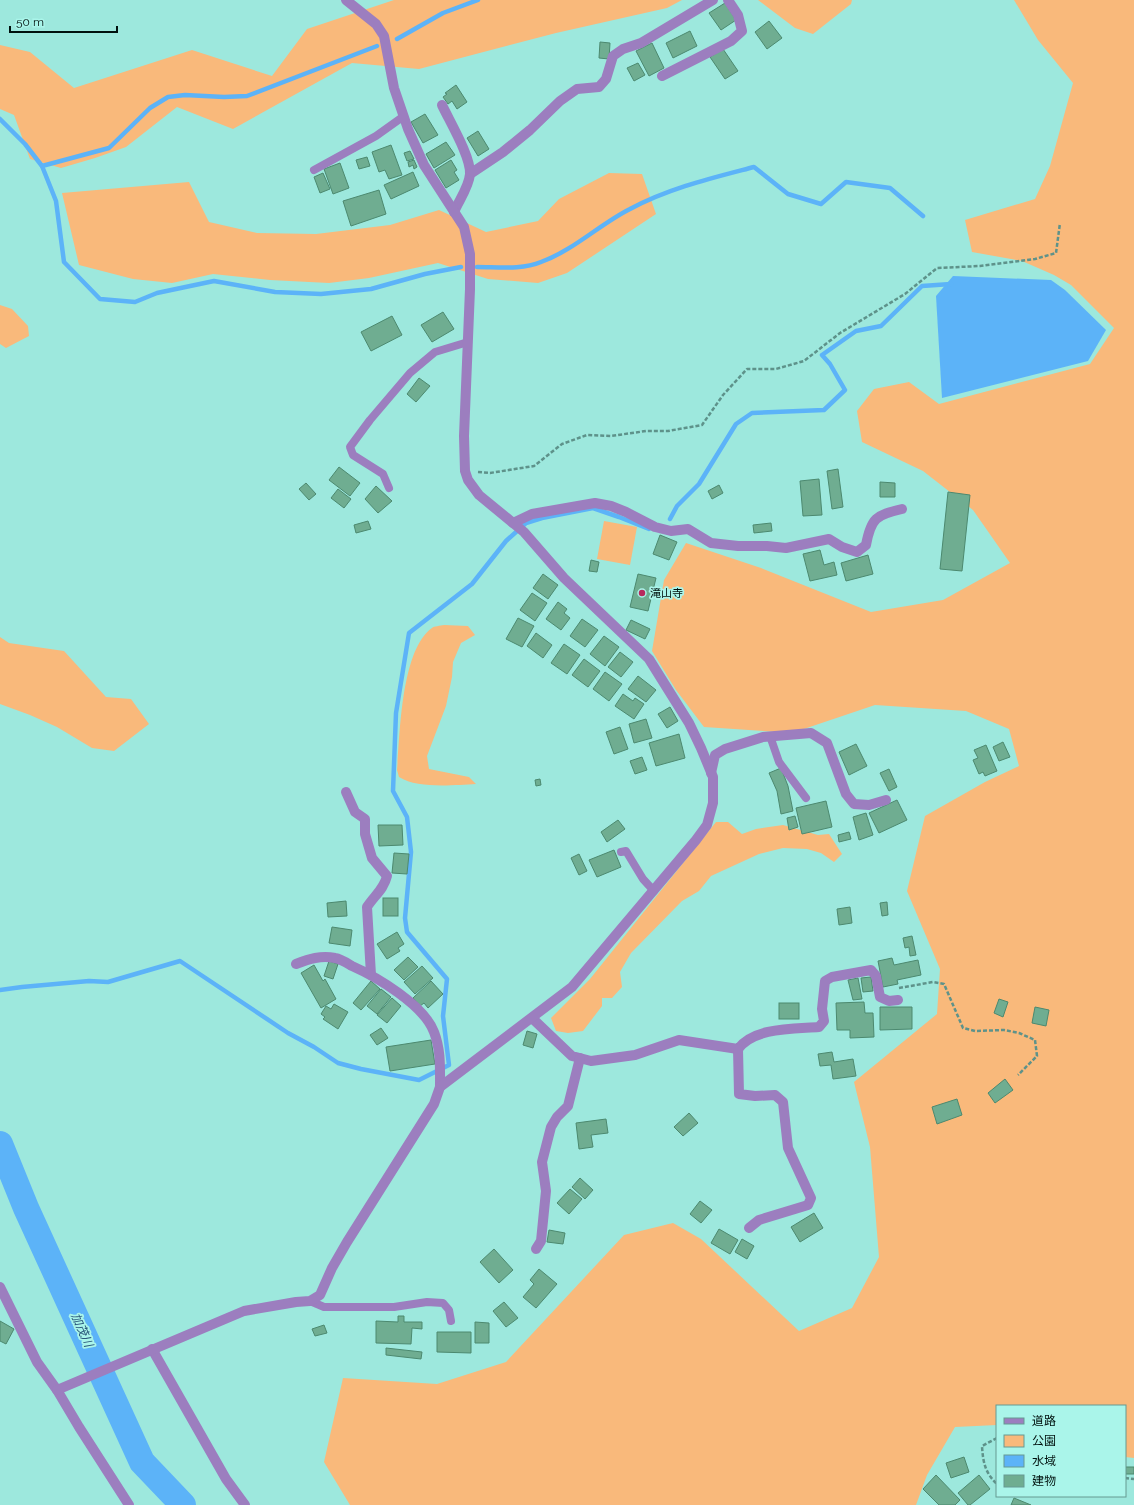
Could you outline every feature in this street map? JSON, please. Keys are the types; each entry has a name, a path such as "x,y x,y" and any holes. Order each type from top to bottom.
{"street":[{"path":"346,0 376,24 384,36 394,88 424,166 464,227 470,254 464,436 465,471 468,480 480,495 518,527 564,578 649,659 689,723 702,748 713,776 713,803 707,825 654,891 572,988 440,1087"},
{"path":"470,174 503,152 530,130 560,101 577,89 599,87 606,79 613,56 618,52 641,43 713,0"},
{"path":"662,76 731,41 742,32 738,15 728,0"},
{"path":"442,105 464,150 470,174 466,188 454,212"},
{"path":"518,527 532,514 595,503 611,506 655,527 671,531 688,529 712,543 738,546 767,546 786,548 829,539 842,548 857,552 866,545 869,528 881,514 902,509"},
{"path":"711,773 715,755 725,749 763,737 811,733 827,743 846,794 854,804 869,805 886,800"},
{"path":"346,792 355,812 365,819 365,834 372,858 387,876 385,884 367,907 371,974"},
{"path":"57,1390 244,1311 296,1302 310,1302 320,1295 332,1268 347,1242 434,1104 440,1087 440,1051 434,1031 428,1021 401,995 371,974 335,958 314,957 296,964"},
{"path":"749,1228 759,1220 808,1205 811,1198 788,1148 783,1102 775,1095 755,1096 739,1094 738,1049 742,1044 764,1032 819,1027 824,1021 822,1009 825,981 832,977 871,970 876,976 880,997 888,1001 898,1000"},
{"path":"532,1018 572,1056 591,1061 635,1055 679,1040 738,1049"},
{"path":"536,1250 541,1241 546,1191 542,1162 551,1127 557,1117 568,1106 580,1058"},
{"path":"0,1286 37,1362 57,1390 79,1428 129,1505"},
{"path":"152,1349 226,1479 245,1505"}],"lane":[{"path":"314,170 376,136 404,116"},
{"path":"389,488 383,474 353,455 350,447 370,420 410,372 434,352 468,342"},
{"path":"770,736 779,762 806,798"},
{"path":"621,852 626,851 642,879 654,891"},
{"path":"310,1302 324,1307 394,1308 427,1302 443,1303 449,1310 451,1321"}],"path":[{"path":"465,471 490,473 534,466 562,444 587,435 611,436 702,425 723,395 747,370 776,369 804,361 840,333 905,294 937,268 980,266 1035,259 1056,253 1060,223"},
{"path":"879,991 933,982 944,984 963,1028 975,1031 1004,1030 1036,1040 1037,1056 1018,1075"},
{"path":"996,1439 982,1446 983,1463 991,1478 996,1483"}],"green space":[{"path":"394,0 682,0 667,8 556,33 419,69 352,63 233,129 177,107 126,147 61,168 30,159 14,115 0,109 0,45 30,52 74,88 192,50 272,76 307,29"},
{"path":"758,0 852,0 851,4 813,34 795,28"},
{"path":"1014,0 1134,0 1134,1458 1126,1457 1126,1405 996,1405 996,1425 955,1427 927,1475 916,1505 350,1505 324,1462 343,1378 437,1384 506,1362 624,1235 673,1223 701,1239 799,1331 852,1308 879,1257 870,1147 854,1082 937,1014 940,969 907,891 925,816 985,782 1019,766 1009,729 966,711 875,705 792,733 704,727 676,690 652,651 664,580 686,543 761,568 871,612 943,600 1010,563 973,510 923,471 862,442 857,411 874,389 909,382 939,404 1090,364 1114,328 1071,285 1054,275 1022,261 972,252 965,220 1035,199 1050,166 1073,83 1038,40"},
{"path":"609,173 642,174 656,214 567,273 538,283 488,279 438,263 369,278 329,283 270,280 213,274 172,283 133,279 79,265 62,193 189,182 209,222 257,233 316,234 390,225 439,210 486,232 538,221 559,199"},
{"path":"0,305 12,309 28,326 29,336 6,348 0,344"},
{"path":"604,521 637,527 630,565 597,559"},
{"path":"444,625 468,626 475,635 461,643 453,662 452,677 446,706 427,756 429,769 469,777 476,784 426,785 407,781 399,777 397,770 404,694 408,673 414,654 422,639 432,628"},
{"path":"0,637 9,643 64,651 106,697 131,699 149,724 114,751 92,748 57,727 0,704"},
{"path":"716,822 728,822 742,834 756,829 783,825 818,835 829,834 842,854 834,862 821,853 807,849 783,848 759,854 711,876 699,891 682,901 631,953 620,972 622,987 612,998 602,998 602,1006 583,1031 568,1033 556,1031 551,1018 590,979"}],"water":[{"path":"953,276 1051,280 1065,290 1106,330 1088,361 942,398 936,296"}],"building":[{"path":"725,3 736,20 721,30 709,13"},
{"path":"769,21 782,38 767,49 755,32"},
{"path":"690,31 697,46 673,58 666,43"},
{"path":"600,42 610,43 609,59 599,58"},
{"path":"652,43 664,68 649,76 636,51"},
{"path":"723,49 738,71 725,79 710,57"},
{"path":"638,63 645,75 634,81 627,68"},
{"path":"456,85 467,102 457,109 452,101 448,104 443,97 447,94 445,93"},
{"path":"425,114 438,135 423,143 411,122"},
{"path":"478,131 489,149 478,156 467,138"},
{"path":"446,142 455,155 434,168 426,154"},
{"path":"391,145 402,175 389,179 385,170 379,172 372,152"},
{"path":"410,151 414,159 407,161 404,153"},
{"path":"367,157 370,166 359,169 356,160"},
{"path":"414,160 417,167 414,169 413,165 409,167 408,162"},
{"path":"451,160 457,170 454,172 459,180 446,188 435,170"},
{"path":"340,163 349,188 333,194 324,169"},
{"path":"413,172 419,186 391,199 384,185"},
{"path":"323,173 330,189 320,193 314,177"},
{"path":"379,190 386,214 351,226 343,201"},
{"path":"443,312 454,329 432,342 421,325"},
{"path":"392,316 402,335 371,351 361,332"},
{"path":"419,378 430,386 416,402 407,394"},
{"path":"339,467 360,483 350,496 329,480"},
{"path":"838,469 843,507 832,509 827,471"},
{"path":"819,479 822,515 803,516 800,481"},
{"path":"880,482 895,483 895,497 880,497"},
{"path":"306,483 316,494 309,500 299,489"},
{"path":"719,485 723,493 712,499 708,491"},
{"path":"376,486 392,501 378,513 365,499"},
{"path":"338,489 351,499 344,508 331,498"},
{"path":"948,492 970,495 962,571 940,569"},
{"path":"368,521 371,529 356,533 354,525"},
{"path":"771,523 772,531 754,533 753,525"},
{"path":"660,535 677,542 669,560 653,554"},
{"path":"820,550 824,565 834,562 837,575 810,581 803,554"},
{"path":"868,555 873,574 846,581 841,563"},
{"path":"591,560 599,562 597,572 589,571"},
{"path":"543,574 558,585 548,599 533,588"},
{"path":"638,574 656,578 648,611 630,607"},
{"path":"532,593 547,603 535,621 520,610"},
{"path":"558,602 567,609 564,613 570,618 561,630 546,619"},
{"path":"518,618 534,626 522,647 506,639"},
{"path":"582,619 598,630 585,647 570,636"},
{"path":"631,620 650,629 645,639 626,630"},
{"path":"536,633 552,645 543,658 527,646"},
{"path":"604,636 619,647 605,666 590,654"},
{"path":"564,644 580,655 567,674 551,663"},
{"path":"620,652 633,662 621,677 608,667"},
{"path":"584,659 600,671 588,687 572,675"},
{"path":"605,672 622,684 609,701 593,689"},
{"path":"638,676 656,690 646,702 628,689"},
{"path":"623,694 633,701 635,698 644,704 634,719 615,706"},
{"path":"670,707 678,721 667,728 658,714"},
{"path":"646,719 652,738 634,743 629,724"},
{"path":"620,727 628,749 614,754 606,732"},
{"path":"679,734 685,758 656,766 649,743"},
{"path":"1003,742 1010,757 999,761 993,747"},
{"path":"856,744 867,766 849,775 839,752"},
{"path":"986,745 997,771 985,776 983,772 979,774 973,760 978,758 974,750"},
{"path":"642,757 647,770 635,774 630,761"},
{"path":"781,768 788,786 793,811 781,814 777,791 769,773"},
{"path":"889,769 897,787 889,791 880,773"},
{"path":"540,779 541,785 536,786 535,780"},
{"path":"897,800 907,820 879,833 869,813"},
{"path":"826,801 832,827 802,834 796,808"},
{"path":"866,813 873,835 859,840 853,817"},
{"path":"795,816 798,827 789,830 787,818"},
{"path":"618,820 625,829 607,842 601,832"},
{"path":"378,825 402,825 403,845 379,846"},
{"path":"849,832 851,839 839,842 838,835"},
{"path":"614,850 621,867 597,877 589,860"},
{"path":"394,853 409,854 407,874 392,873"},
{"path":"579,854 587,871 579,875 571,858"},
{"path":"383,898 398,898 398,916 383,916"},
{"path":"346,901 347,916 328,917 327,903"},
{"path":"887,902 888,915 882,916 880,903"},
{"path":"850,907 852,923 839,925 837,909"},
{"path":"332,927 352,930 350,946 329,943"},
{"path":"397,932 404,944 398,948 400,951 387,959 377,944"},
{"path":"912,936 916,955 910,956 909,947 905,948 903,938"},
{"path":"408,957 418,967 404,980 394,970"},
{"path":"892,958 894,965 918,960 921,975 897,980 898,984 883,987 878,961"},
{"path":"329,961 338,964 333,979 324,976"},
{"path":"314,965 323,981 325,979 336,999 321,1008 301,973"},
{"path":"422,966 433,978 415,994 404,982"},
{"path":"871,977 873,991 863,992 861,978"},
{"path":"858,978 862,999 853,1000 848,980"},
{"path":"371,981 380,989 361,1010 353,1003"},
{"path":"431,981 443,994 428,1008 424,1003 420,1006 413,998"},
{"path":"381,989 391,997 377,1014 367,1006"},
{"path":"392,998 401,1006 387,1023 377,1015"},
{"path":"999,999 1008,1002 1003,1017 994,1013"},
{"path":"864,1002 865,1013 873,1013 874,1037 850,1038 850,1030 837,1030 836,1003"},
{"path":"779,1003 799,1003 799,1019 779,1019"},
{"path":"334,1004 348,1012 338,1029 323,1019 325,1017 321,1014 326,1006 331,1009"},
{"path":"880,1007 912,1007 912,1029 880,1030"},
{"path":"1035,1007 1049,1010 1046,1026 1032,1023"},
{"path":"381,1028 388,1038 377,1045 370,1035"},
{"path":"527,1031 537,1034 533,1048 523,1045"},
{"path":"431,1040 435,1064 390,1071 386,1047"},
{"path":"832,1052 834,1062 853,1059 856,1076 833,1079 831,1065 820,1066 818,1054"},
{"path":"1005,1079 1013,1090 995,1103 988,1093"},
{"path":"957,1099 962,1115 937,1124 932,1107"},
{"path":"689,1113 698,1123 683,1136 674,1127"},
{"path":"606,1119 608,1133 591,1135 593,1147 579,1149 576,1123"},
{"path":"580,1178 593,1190 585,1199 572,1187"},
{"path":"570,1189 582,1199 569,1214 557,1203"},
{"path":"700,1201 712,1210 701,1223 690,1214"},
{"path":"814,1213 823,1228 800,1242 791,1227"},
{"path":"719,1229 738,1240 730,1254 711,1243"},
{"path":"549,1230 565,1233 563,1244 547,1242"},
{"path":"742,1239 754,1246 747,1259 735,1252"},
{"path":"494,1249 513,1270 499,1283 480,1262"},
{"path":"539,1269 557,1284 536,1308 523,1297 534,1284 530,1280"},
{"path":"504,1302 518,1318 506,1327 493,1311"},
{"path":"398,1316 404,1316 404,1322 422,1322 422,1329 412,1328 411,1344 376,1343 376,1321 398,1322"},
{"path":"0,1321 14,1329 6,1344 0,1341"},
{"path":"475,1322 489,1323 489,1343 475,1343"},
{"path":"324,1325 327,1333 315,1336 312,1329"},
{"path":"437,1332 471,1332 471,1353 437,1352"},
{"path":"386,1348 422,1352 421,1359 386,1355"},
{"path":"964,1457 969,1472 951,1478 946,1463"},
{"path":"1126,1467 1134,1467 1134,1474 1126,1474"},
{"path":"936,1475 960,1500 955,1505 939,1505 923,1489"},
{"path":"979,1475 990,1489 968,1505 958,1493"},
{"path":"1014,1498 1031,1505 1011,1505"}],"waterway":[{"path":"397,39 443,13 478,0"},
{"path":"42,166 109,148 150,108 168,97 185,95 224,97 247,96 377,46"},
{"path":"0,119 25,144 42,166 56,201 64,262 100,299 135,302 157,293 214,281 275,292 321,294 371,289 425,274 461,267"},
{"path":"477,267 501,268 534,265 565,251 619,215 660,195 691,184 754,167 788,194 821,204 846,182 890,188 923,216"},
{"path":"670,519 677,506 699,484 736,424 752,413 824,410 845,390 830,364 822,355 856,331 881,326 922,286 951,284"},
{"path":"0,990 89,981 108,982 180,961 288,1033 314,1047 338,1063 419,1080 449,1065 443,1016 447,979 407,932 405,918 411,852 407,817 393,791 396,713 409,633 472,584 506,541 526,523 542,518 593,508 649,529"},
{"name":"加茂川","path":"0,1144 26,1208 142,1462 183,1505"}],"place":[{"name":"滝山寺","path":"642,593"}]}
